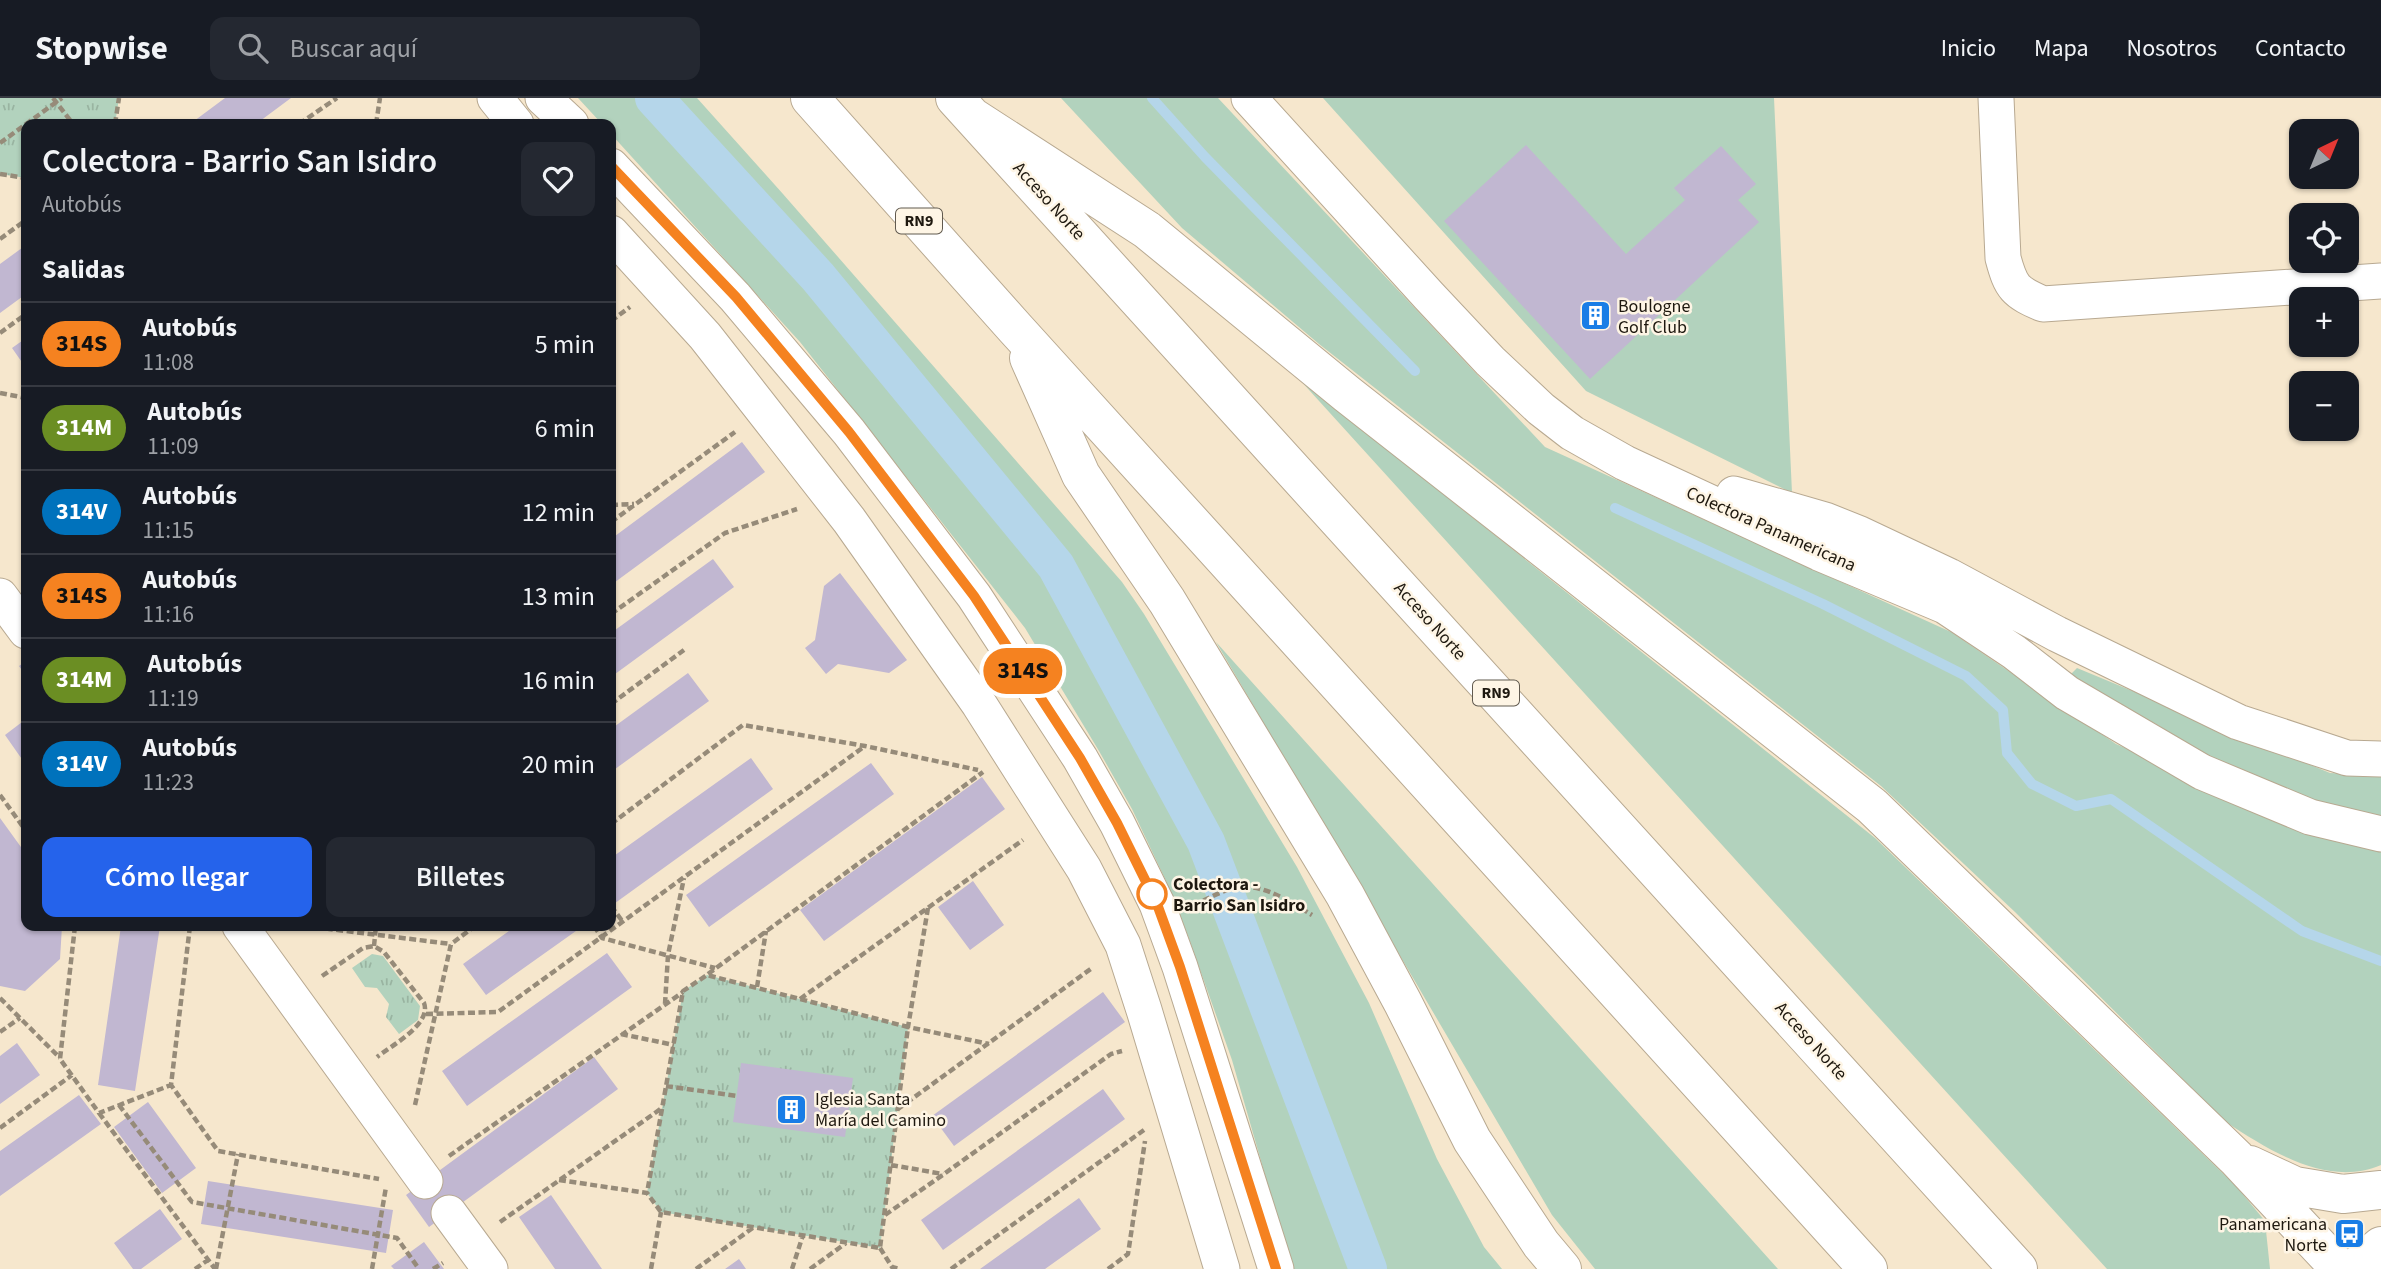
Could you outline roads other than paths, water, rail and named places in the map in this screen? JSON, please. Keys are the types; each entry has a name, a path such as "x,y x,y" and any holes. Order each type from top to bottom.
{"main road":[{"name":"RN9","path":"812,103 1868,1269"},
{"path":"964,108 1147,230 1347,394 1872,806 2236,1158 2340,1269"},
{"name":"Acceso Norte","path":"964,108 2018,1269"},
{"path":"1015,328 1081,475 1167,600 1345,895 1472,1140 1541,1244 1562,1269"},
{"path":"2236,1158 2295,1186 2343,1194 2381,1190"},
{"path":"2354,1269 2381,1246"}],"street":[{"path":"495,98 512,119"},
{"path":"543,98 566,119"},
{"name":"Colectora Panamericana","path":"1249,98 1490,360 1541,409 1572,433 1625,463 1819,553 1945,606 2014,652 2067,694 2202,772 2310,817 2381,834"},
{"path":"1996,98 2003,258 2008,278 2020,294 2043,304 2381,281"},
{"path":"616,171 736,297 849,432 974,596 1080,758 1117,823 1160,911 1276,1269"},
{"path":"616,238 705,336 832,497 979,704 997,762 1052,819 1084,869 1122,945 1222,1269"},
{"path":"1625,463 1825,520 1949,576 2057,634 2238,722 2347,758 2381,759"},
{"path":"0,596 21,624"},
{"path":"244,931 437,1168"},
{"path":"449,1213 490,1269"}],"waterway":[{"path":"654,98 818,277 1056,566 1206,842 1368,1269"},
{"path":"1152,98 1205,157 1415,371"},
{"path":"1615,508 1823,604 1966,676 2003,710 2007,753 2032,784 2076,806 2111,799 2302,931 2381,961"}],"place":[{"name":"Boulogne Golf Club","path":"1595,316"},
{"name":"Colectora - Barrio San Isidro","path":"1152,894"},
{"name":"Iglesia Santa María del Camino","path":"792,1109"},
{"name":"Panamericana Norte","path":"2350,1234"}]}
